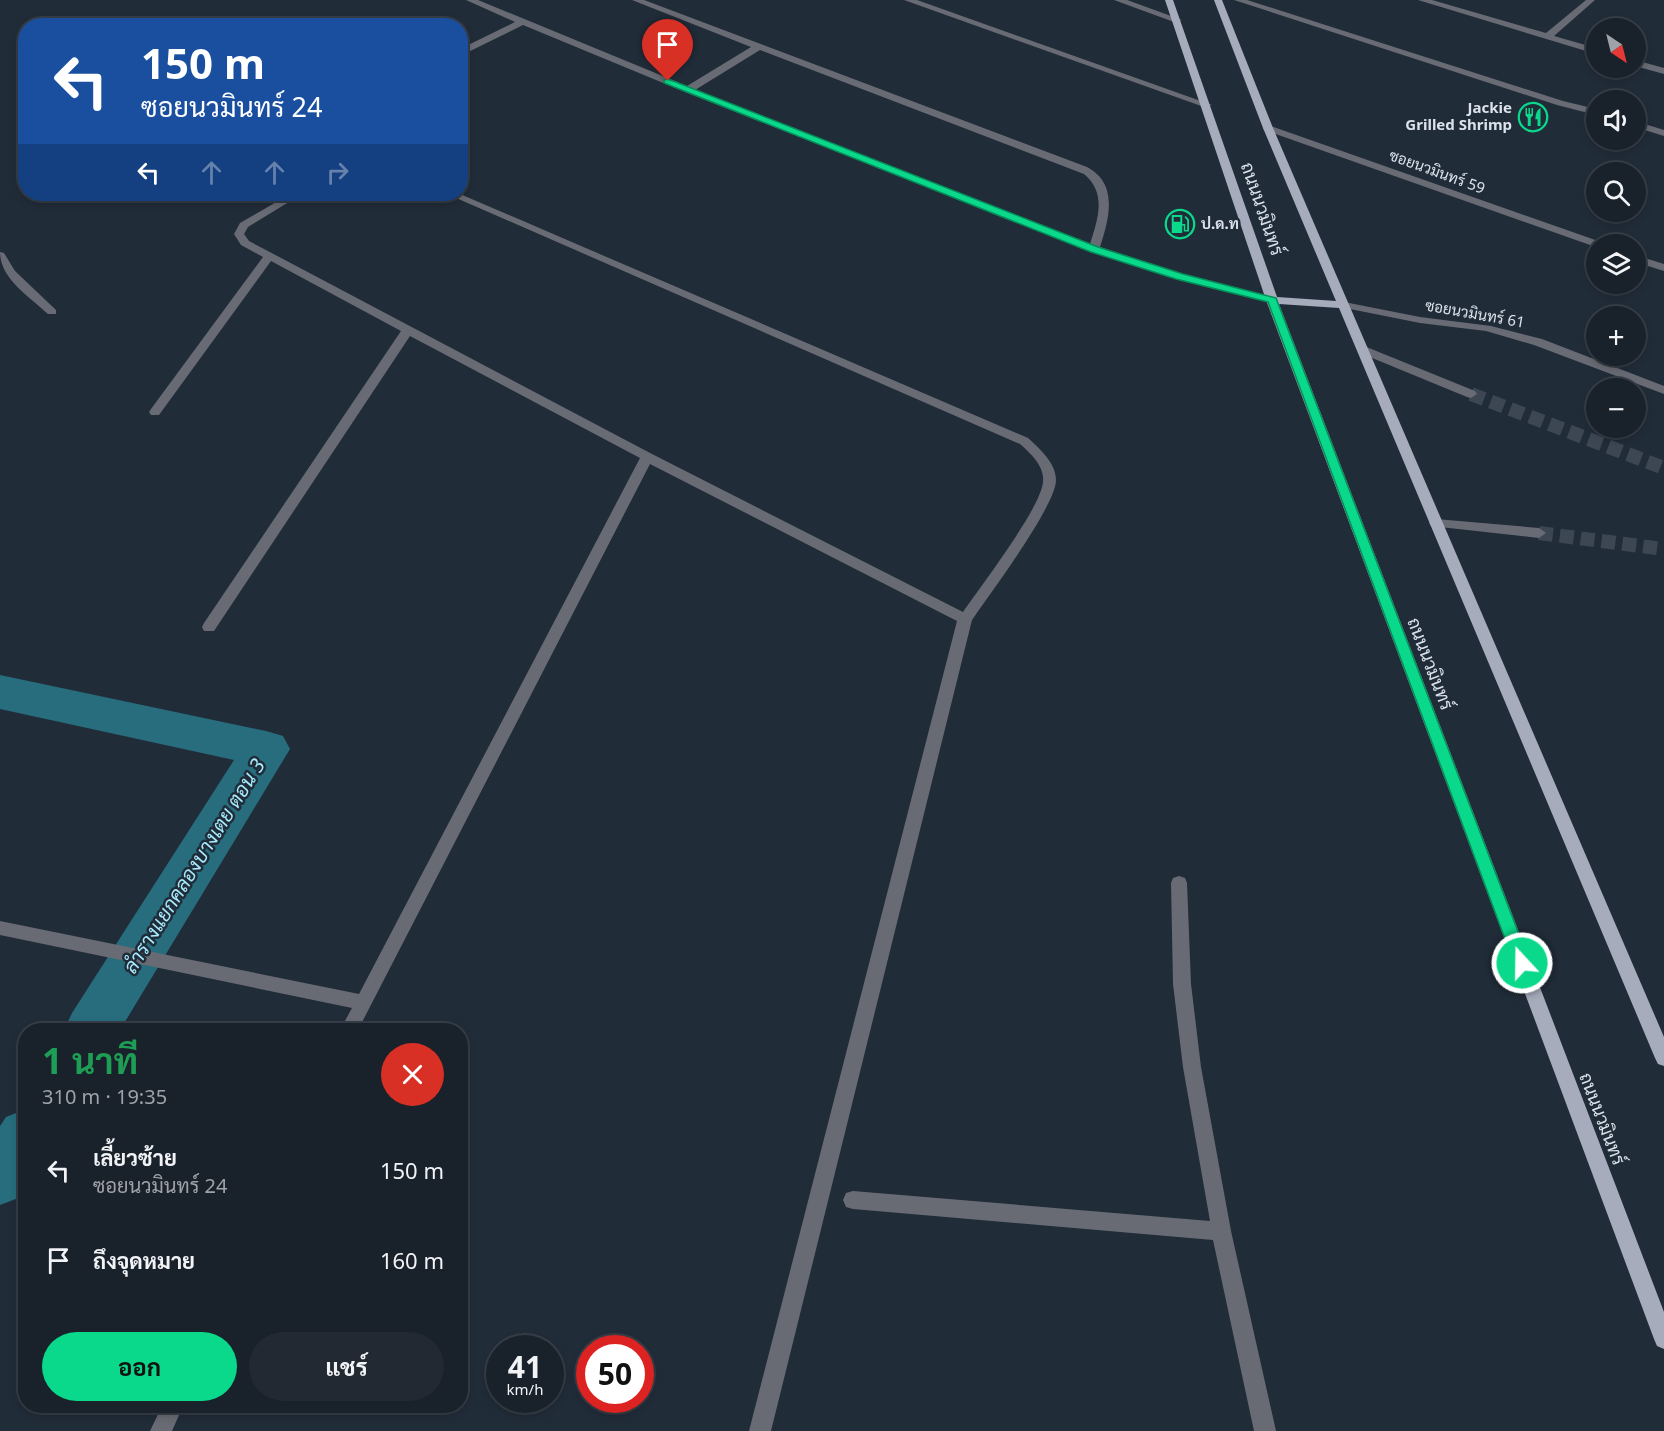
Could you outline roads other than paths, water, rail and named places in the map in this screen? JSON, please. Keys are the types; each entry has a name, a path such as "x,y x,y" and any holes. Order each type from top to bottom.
{"main road":[{"name":"ถนนนวมินทร์","path":"1169,0 1207,105 1272,300 1664,1339"},
{"name":"ถนนนวมินทร์","path":"1218,0 1268,128 1664,1058"},
{"path":"1272,300 1344,305"}],"street":[{"path":"470,0 688,90 1094,249 1179,276 1272,300"},
{"path":"636,0 1069,163 1092,174 1103,192 1106,211 1094,249"},
{"path":"908,0 1207,105"},
{"path":"1118,0 1177,20"},
{"path":"1238,0 1586,109"},
{"path":"1422,0 1586,48"},
{"path":"1547,37 1591,0"},
{"path":"468,49 522,22"},
{"path":"688,90 759,46"},
{"path":"1646,62 1664,61"},
{"path":"1646,66 1664,71"},
{"path":"1646,127 1664,133"},
{"name":"ซอยนวมินทร์ 59","path":"1268,128 1586,240"},
{"path":"285,201 244,225 239,234 245,243 647,457 965,619"},
{"path":"468,201 1024,441 1044,461 1050,483 1041,506 965,619 760,1431"},
{"path":"0,255 11,273 52,312"},
{"path":"154,412 268,256"},
{"path":"1646,262 1664,268"},
{"name":"ซอยนวมินทร์ 61","path":"1344,305 1420,320 1486,328 1538,342 1664,390"},
{"path":"208,627 407,331"},
{"path":"1364,350 1471,394"},
{"path":"352,1023 647,457"},
{"path":"1436,523 1539,533"},
{"path":"1179,883 1182,984 1192,1067 1221,1231 1265,1431"},
{"path":"0,928 362,1002"},
{"path":"853,1200 1221,1231"},
{"path":"161,1431 170,1413"}],"waterway":[{"name":"ลำรางแยกคลองบางเตย ตอน 3","path":"0,692 266,749 95,1023"},
{"name":"ลำรางแยกคลองบางเตย ตอน 3","path":"0,1177 18,1149"}],"tunnel":[{"path":"1471,394 1664,468"},
{"path":"1539,533 1664,549"}],"place":[{"name":"Jackie Grilled Shrimp","path":"1533,117"},
{"name":"ป.ด.ท","path":"1180,224"}]}
